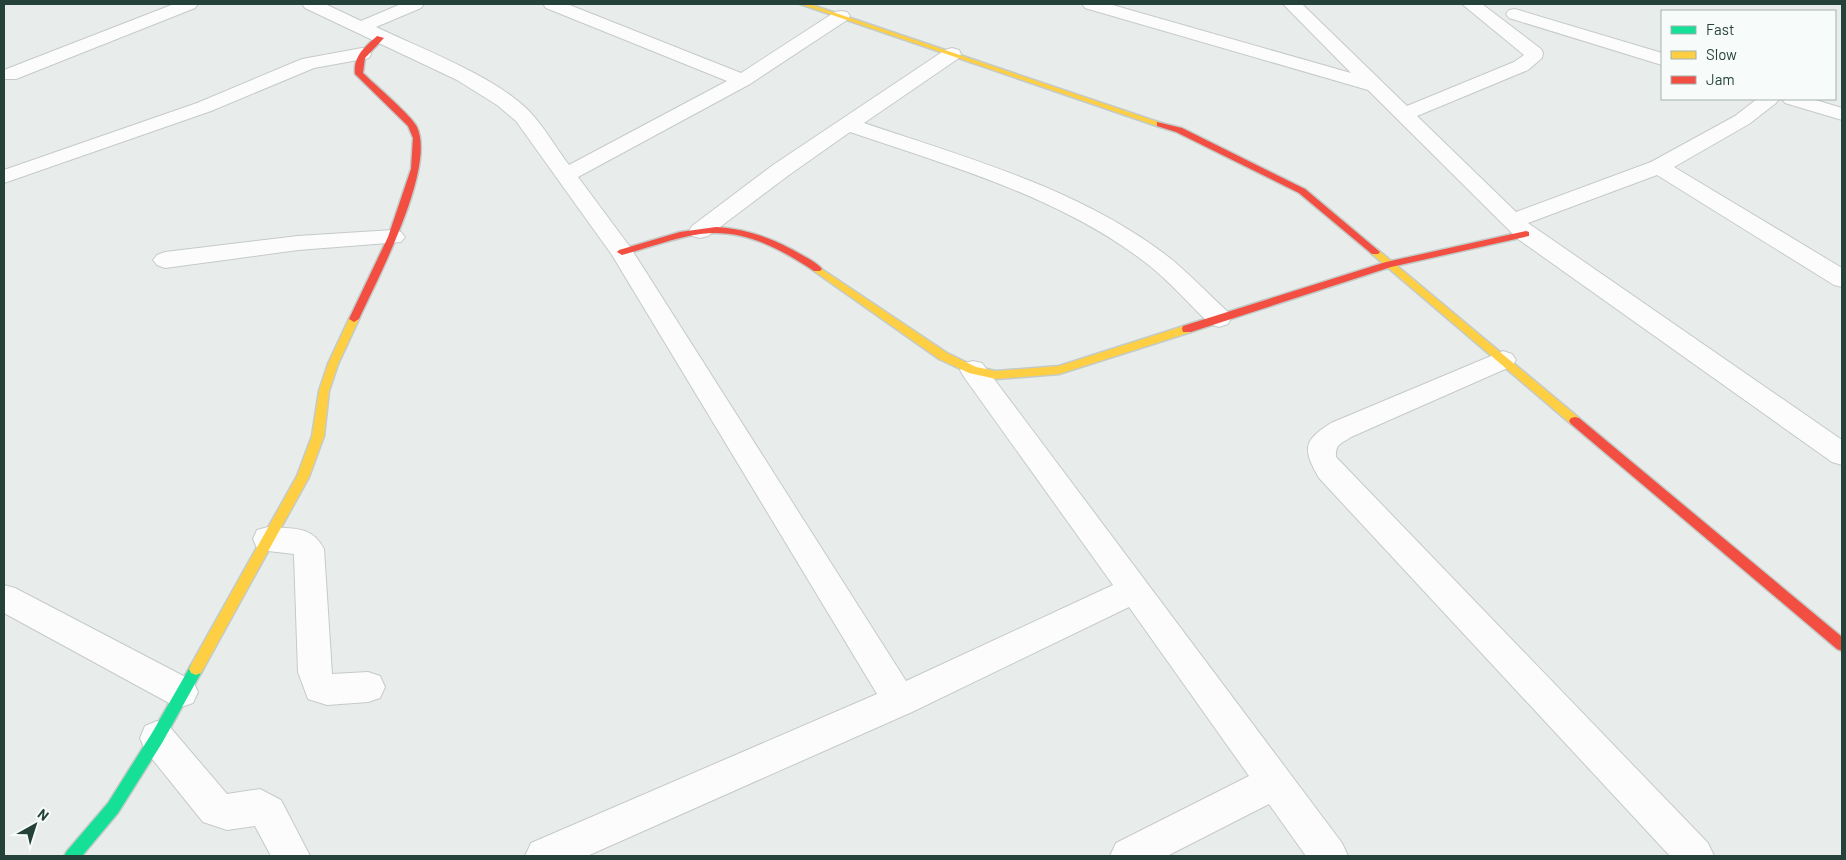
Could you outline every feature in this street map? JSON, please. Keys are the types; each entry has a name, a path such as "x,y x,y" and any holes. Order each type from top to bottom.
{"street":[{"path":"9,75 189,4"},
{"path":"311,4 464,76 504,101 523,118 622,252 900,701"},
{"path":"72,856 113,808 157,738 303,476 318,436 324,391 333,364 393,237 415,169 417,138 412,125 359,74 358,62 370,33 415,4"},
{"path":"552,4 743,80"},
{"path":"803,4 1180,130 1302,191 1842,645"},
{"path":"1091,4 1376,86"},
{"path":"1140,4 1153,22"},
{"path":"1292,4 1519,228 1842,454"},
{"path":"1404,114 1521,66 1533,58 1534,53 1471,4"},
{"path":"1502,27 1521,9 1661,59"},
{"path":"566,175 743,80 840,16"},
{"path":"4,177 204,107 309,63 362,54"},
{"path":"700,231 758,187 952,54"},
{"path":"622,252 700,231 725,230 757,236 795,254 943,356 973,370 996,375 1059,370 1389,264 1519,228 1659,167 1742,120 1768,100"},
{"path":"1795,100 1842,114"},
{"path":"849,125 1001,178 1068,206 1113,229 1151,255 1219,318"},
{"path":"1659,167 1842,279"},
{"path":"165,260 298,243 393,237"},
{"path":"1503,360 1341,430 1327,439 1321,448 1322,458 1329,470 1695,856"},
{"path":"973,370 1329,856"},
{"path":"268,539 302,542 309,549 315,672 320,688 327,690 368,687"},
{"path":"544,856 900,701 1134,590"},
{"path":"4,598 181,692"},
{"path":"157,738 216,809 224,812 233,812 260,807 268,813 291,856"},
{"path":"1128,856 1275,782"}],"traffic: fast":[{"path":"72,856 113,808 157,738 196,669"}],"traffic: slow":[{"path":"803,4 1160,124"},
{"path":"1375,252 1575,421"},
{"path":"817,269 943,356 973,370 996,375 1059,370 1187,329"},
{"path":"196,669 303,477 318,436 324,391 333,364 354,319"}],"traffic: jam":[{"path":"354,319 393,237 415,169 417,138 412,125 359,74 358,68 361,58 367,49 380,38"},
{"path":"1160,124 1179,130 1302,191 1375,252"},
{"path":"622,252 700,231 732,231 747,234 776,245 817,269"},
{"path":"1187,329 1389,264 1526,234"},
{"path":"1575,421 1842,645"}]}
